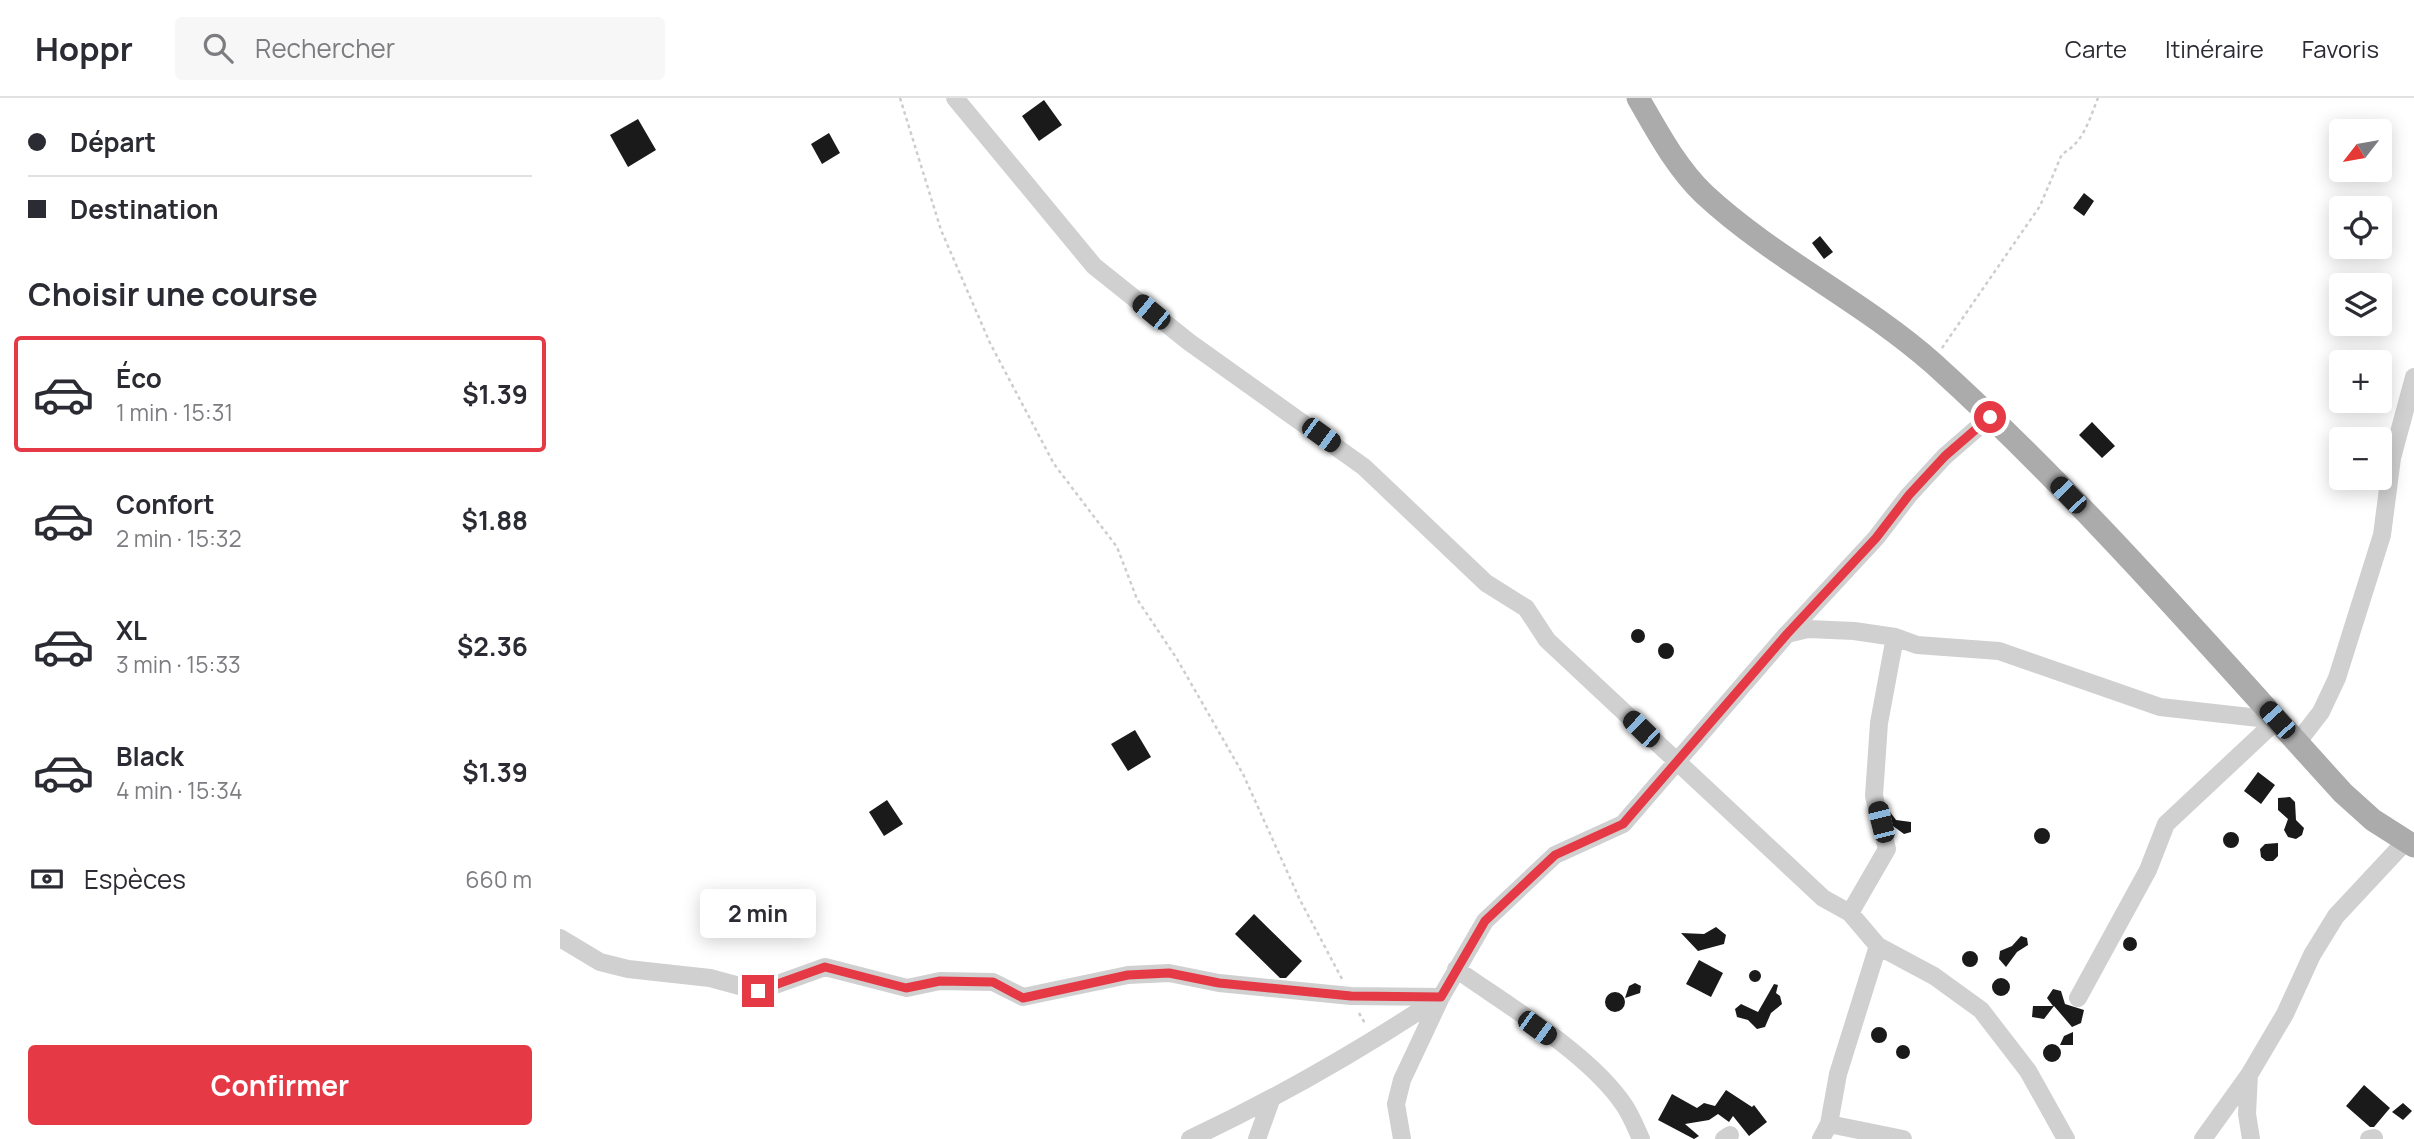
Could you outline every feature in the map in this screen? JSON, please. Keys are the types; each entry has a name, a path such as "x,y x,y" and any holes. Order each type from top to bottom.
{"main road":[{"path":"1639,98 1668,150 1703,193 1745,227 1931,362 1990,417 2180,610 2297,743 2363,811 2410,843"}],"street":[{"path":"955,98 1094,267 1189,342 1364,467 1486,583 1526,608 1547,640 1823,898 1850,913 1878,946 1934,976 1981,1010 2028,1072 2066,1139"},
{"path":"2297,743 2321,712 2337,678 2382,535 2392,458 2414,377"},
{"path":"1402,1139 1396,1104 1402,1080 1441,997 1485,921 1555,855 1623,824 1787,634 1876,538 1909,495 1945,456 1990,417"},
{"path":"1787,634 1808,629 1895,636 1917,645 1999,651 2160,707 2277,720"},
{"path":"1850,913 1887,849 1874,796 1879,723 1895,636"},
{"path":"2078,998 2148,870 2166,824 2277,720"},
{"path":"2203,1139 2249,1075 2286,1014 2312,955 2336,916 2410,843"},
{"path":"560,938 600,962 628,969 710,978 758,991 825,967 906,988 940,981 993,982 1023,998 1128,975 1169,973 1219,983 1351,996 1441,997"},
{"path":"1878,946 1838,1074 1825,1132 1903,1139"},
{"path":"1456,969 1578,1057 1604,1080 1625,1106 1641,1139"},
{"path":"1190,1139 1271,1100 1374,1041 1441,997"},
{"path":"2249,1075 2247,1114 2250,1139"},
{"path":"1257,1139 1271,1100"},
{"path":"2369,1139 2374,1138"}],"path":[{"path":"900,98 941,230 990,343 1054,464 1117,547 1137,600 1177,659 1243,774 1300,900 1374,1041"},
{"path":"1931,362 2040,206 2062,154 2073,148 2082,137 2098,98"}],"building":[{"path":"1044,100 1062,125 1039,141 1022,116"},
{"path":"638,119 656,150 628,167 610,135"},
{"path":"829,133 840,153 822,164 811,144"},
{"path":"2084,193 2094,201 2084,216 2073,208"},
{"path":"1820,236 1833,252 1824,259 1812,243"},
{"path":"2092,422 2115,446 2102,458 2079,435"},
{"path":"1635,629 1641,629 1645,636 1641,643 1635,643 1631,639 1631,633"},
{"path":"1663,643 1669,643 1674,651 1672,657 1663,659 1658,654 1658,648"},
{"path":"1135,730 1151,757 1128,771 1111,744"},
{"path":"2258,772 2275,785 2261,804 2244,791"},
{"path":"2290,797 2295,802 2296,820 2304,828 2302,835 2296,839 2288,837 2284,830 2288,819 2278,810 2278,798"},
{"path":"887,800 903,824 884,836 869,812"},
{"path":"1890,812 1896,820 1911,822 1911,832 1904,834 1893,826"},
{"path":"2042,828 2050,836 2042,844 2034,836"},
{"path":"2228,832 2234,832 2239,840 2237,846 2228,848 2223,843 2223,837"},
{"path":"2278,843 2278,856 2273,861 2266,861 2261,857 2260,849 2265,844"},
{"path":"1254,914 1302,961 1286,978 1280,978 1235,934"},
{"path":"1716,927 1726,935 1724,944 1698,951 1681,933 1704,934"},
{"path":"2021,936 2027,938 2028,945 2017,952 2006,967 1999,959 2000,951 2012,946"},
{"path":"2130,937 2135,939 2135,949 2130,951 2125,949 2123,944 2125,939"},
{"path":"1970,951 1976,953 1976,965 1970,967 1964,965 1962,959 1964,953"},
{"path":"1699,960 1723,973 1711,997 1686,984"},
{"path":"1755,970 1761,976 1755,982 1749,976"},
{"path":"2001,978 2007,981 2010,987 2007,993 2001,996 1995,993 1992,987 1995,981"},
{"path":"1635,983 1641,986 1640,993 1625,998 1629,986"},
{"path":"1774,984 1778,985 1776,993 1782,1004 1771,1013 1765,1027 1757,1029 1748,1020 1737,1017 1735,1009 1741,1004 1758,1012"},
{"path":"2053,989 2061,991 2065,1004 2084,1010 2081,1023 2072,1027 2054,1006 2044,1019 2032,1017 2033,1006 2053,1006 2047,998"},
{"path":"1615,992 1622,995 1625,1002 1622,1009 1615,1012 1608,1009 1605,1002 1608,995"},
{"path":"1876,1027 1882,1027 1887,1035 1885,1041 1876,1043 1871,1038 1871,1032"},
{"path":"2073,1032 2073,1045 2060,1045 2064,1036"},
{"path":"2052,1044 2058,1047 2061,1053 2058,1059 2052,1062 2046,1059 2043,1053 2046,1047"},
{"path":"1900,1045 1906,1045 1910,1052 1906,1059 1900,1059 1896,1055 1896,1049"},
{"path":"2364,1085 2390,1108 2374,1127 2370,1127 2346,1106"},
{"path":"1726,1090 1752,1107 1754,1105 1767,1122 1749,1136 1733,1116 1729,1122 1718,1114 1709,1120 1685,1124 1699,1136 1694,1139 1658,1120 1672,1094 1697,1108 1704,1103 1715,1106"},
{"path":"2403,1103 2412,1111 2403,1120 2392,1112"}],"route":[{"path":"758,991 825,967 847,975 906,988 940,981 993,982 1023,998 1128,975 1169,973 1219,983 1351,996 1441,997 1485,921 1555,855 1623,824 1787,634 1876,538 1909,495 1945,456 1990,417"}]}
